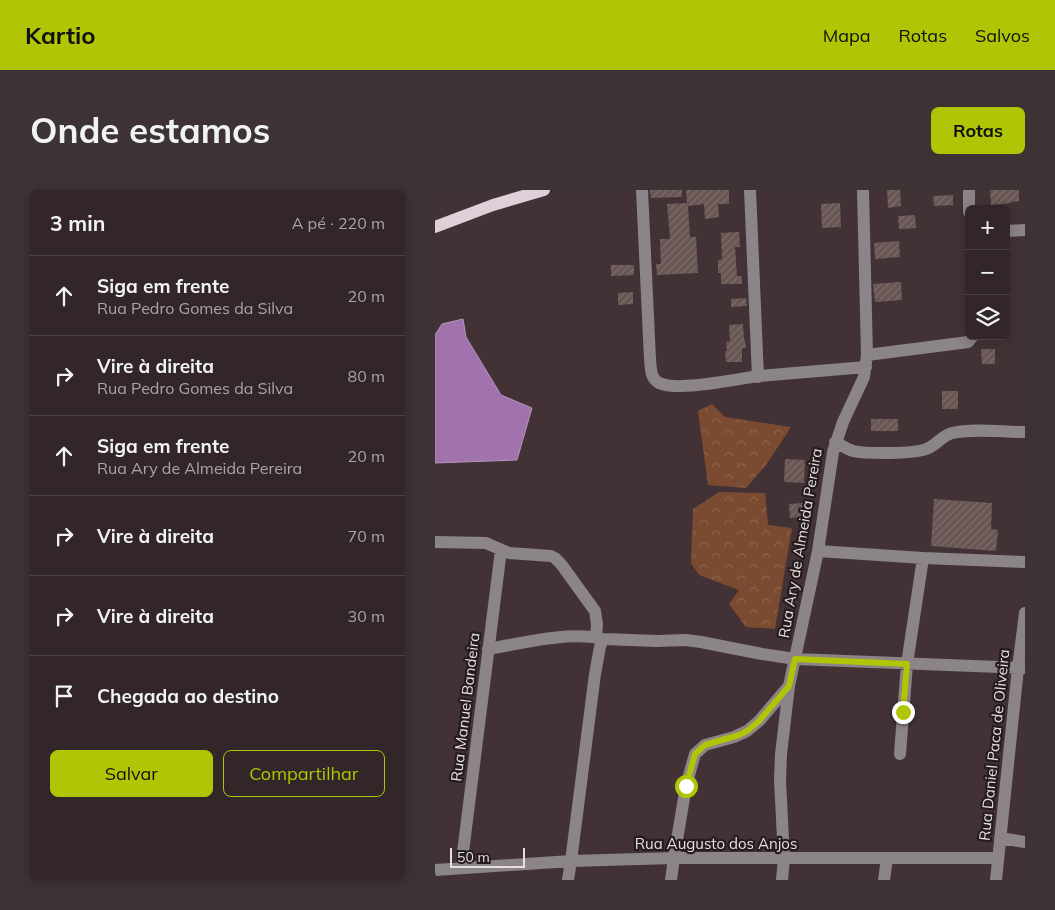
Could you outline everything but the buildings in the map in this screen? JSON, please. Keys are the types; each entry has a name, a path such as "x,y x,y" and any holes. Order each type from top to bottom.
{"main road":[{"path":"435,227 493,205 544,190"}],"street":[{"path":"641,190 650,359 653,378 660,383 672,386 690,386 867,361 968,342 970,340"},
{"path":"750,190 758,376"},
{"path":"863,190 867,361"},
{"path":"969,190 969,205"},
{"path":"1010,231 1025,230"},
{"name":"Rua Ary de Almeida Pereira","path":"781,880 784,858 780,759 789,686 818,551 835,442 864,377 867,361"},
{"path":"835,442 849,450 859,452 909,452 929,448 943,436 960,432 1025,432"},
{"path":"435,542 480,542 509,553 551,556 561,564 595,611 600,648 568,880"},
{"name":"Rua Manuel Bandeira","path":"461,868 501,550"},
{"path":"818,551 1025,562"},
{"path":"900,754 907,664 923,558"},
{"name":"Rua Daniel Paca de Oliveira","path":"996,880 997,858 1021,668 1025,613"},
{"path":"488,649 541,639 577,637 657,641 686,640 795,659 1021,668"},
{"path":"671,880 686,786 695,754 705,745 734,737 747,731 759,721 789,686"},
{"path":"1000,838 1025,842"},
{"name":"Rua Augusto dos Anjos","path":"435,870 571,861 674,858 997,858"},
{"path":"885,880 887,858"}],"green space":[{"path":"712,404 725,417 791,427 766,465 746,488 708,485 698,411"},
{"path":"719,492 765,493 768,525 792,528 775,629 746,627 729,604 739,590 699,575 691,563 693,509"}],"shaded area":[{"path":"463,319 466,337 501,395 532,408 517,460 435,463 435,335 442,324"}],"route":[{"path":"686,786 695,754 705,745 739,735 759,721 789,686 795,659 907,664 903,712"}]}
